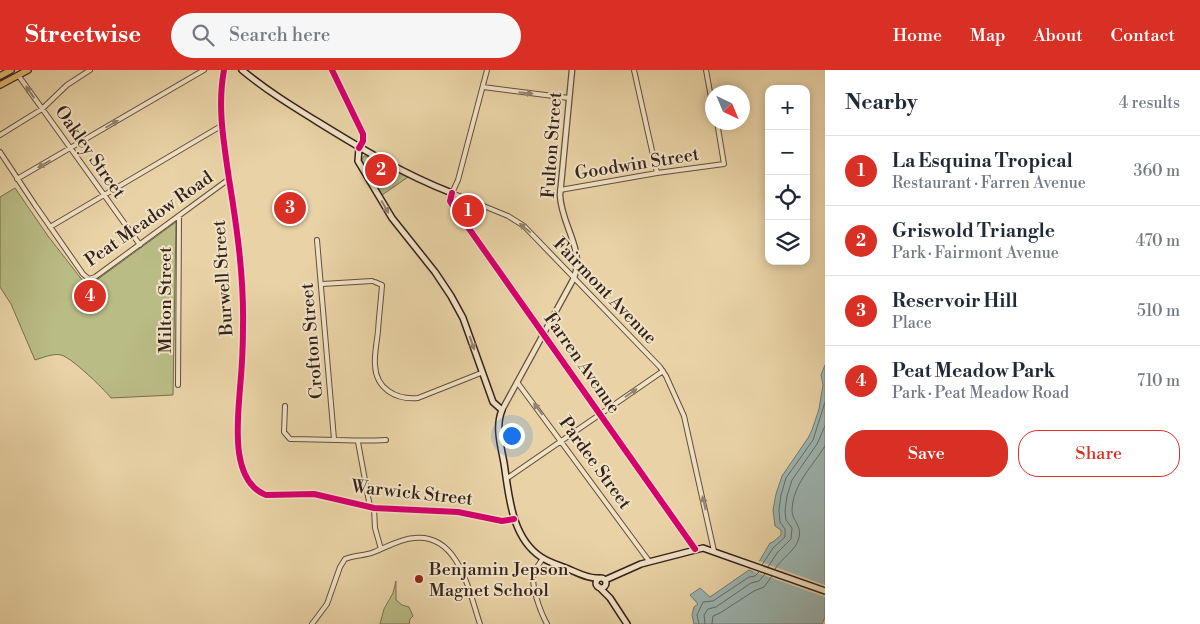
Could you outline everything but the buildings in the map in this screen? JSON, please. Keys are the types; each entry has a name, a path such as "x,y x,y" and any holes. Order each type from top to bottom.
{"main road":[{"path":"0,76 10,70"},
{"path":"0,85 28,70"},
{"name":"Fairmont Avenue","path":"242,70 266,89 359,148 438,188 452,193"},
{"path":"332,70 363,134 358,161 392,218 435,272 451,296 463,318 495,405 502,410 499,417 499,431 514,519 530,547 543,558 584,576 598,586 610,598 627,624"},
{"name":"Farren Avenue","path":"452,193 450,199 452,204 695,549"},
{"path":"598,586 603,587 605,582 626,570 649,561 703,548 825,591"},
{"path":"584,576 598,578 605,582 610,598"},
{"path":"598,578 596,581 598,586"}],"street":[{"path":"0,135 42,109 72,82 90,70"},
{"path":"17,179 204,70"},
{"name":"Burwell Street","path":"224,70 221,126 241,265 243,314 238,443 240,459 250,483"},
{"path":"452,193 458,180 487,70"},
{"name":"Fulton Street","path":"502,410 578,268 578,256 562,212 560,200 572,70"},
{"path":"634,70 657,173"},
{"path":"706,70 709,85"},
{"name":"Oakley Street","path":"18,75 140,245"},
{"path":"483,87 569,98"},
{"path":"50,227 221,126"},
{"name":"Goodwin Street","path":"560,190 657,173 724,164 718,130"},
{"name":"Peat Meadow Road","path":"0,152 50,227 83,274 89,279 95,277 140,245 229,179"},
{"name":"Fairmont Avenue","path":"452,193 508,216 524,226 663,371 684,416 714,551"},
{"name":"Milton Street","path":"178,385 179,216"},
{"name":"Crofton Street","path":"317,240 334,439"},
{"path":"322,284 373,281 382,285 374,367 381,384 386,390 398,397 418,398 482,373"},
{"path":"506,479 663,371"},
{"name":"Pardee Street","path":"517,382 649,561"},
{"path":"285,406 284,432 290,439 334,439 358,442 386,440"},
{"path":"358,442 381,549"},
{"name":"Warwick Street","path":"250,483 259,492 266,495 314,494 372,508 458,512 502,521 514,519"},
{"path":"312,624 327,604 340,567 345,559 370,554 406,540 418,538 431,540 445,547 458,563 480,624"},
{"path":"543,558 535,572 534,584 547,624"}],"green space":[{"path":"364,156 408,177 382,195 361,161"},
{"path":"15,188 48,236 83,281 90,285 176,222 173,395 111,398 87,374 66,357 55,355 35,360 11,304 0,287 0,197"},
{"path":"396,581 396,600 402,605 409,607 413,616 409,624 380,624 384,609 393,593"}],"water":[{"path":"825,365 825,617 822,624 694,624 692,615 694,607 698,604 690,595 700,588 710,597 749,570 753,572 770,543 781,535 781,530 775,526 773,510 776,494 782,476 812,430 819,409 823,385 821,375"}],"pier":[{"path":"756,560 825,585 825,597 752,571"}],"cycle path":[{"path":"224,70 221,98 222,125 237,234 243,308 238,448 246,477 254,488 266,495 314,494 374,508 458,512 502,521 514,519"},
{"path":"332,70 363,134 363,141 359,148"},
{"path":"452,193 450,201 453,206 695,549"}],"place":[{"name":"Griswold Triangle","path":"381,170"},
{"name":"Reservoir Hill","path":"290,208"},
{"name":"La Esquina Tropical","path":"468,211"},
{"name":"Peat Meadow Park","path":"90,296"},
{"name":"Benjamin Jepson Magnet School","path":"419,579"}]}
